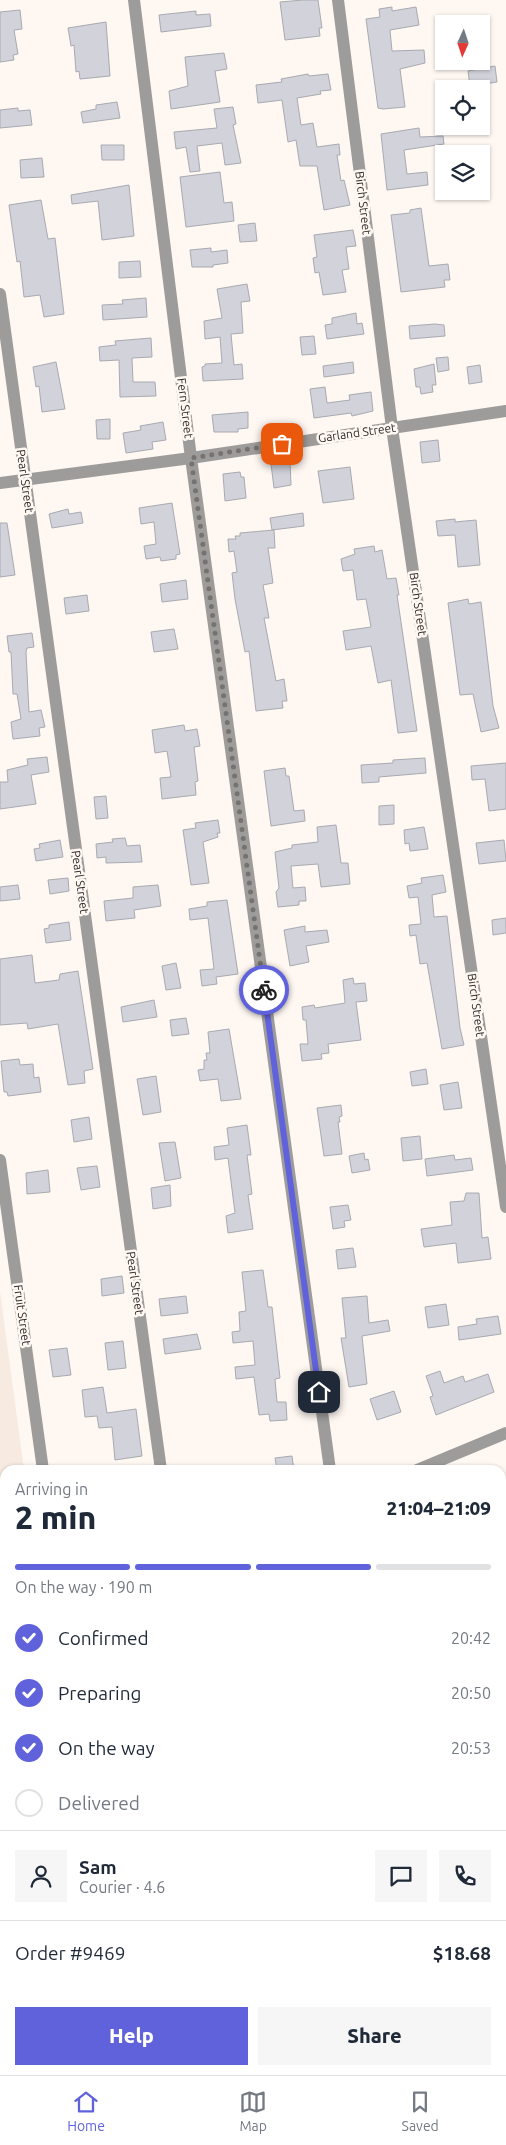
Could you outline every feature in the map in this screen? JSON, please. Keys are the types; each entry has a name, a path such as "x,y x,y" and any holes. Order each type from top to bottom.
{"street":[{"name":"Fern Street","path":"134,0 191,458 329,1465"},
{"name":"Birch Street","path":"338,0 392,428 506,1207"},
{"name":"Pearl Street","path":"0,294 160,1465"},
{"name":"Garland Street","path":"0,483 191,458 506,411"},
{"name":"Fruit Street","path":"0,1160 42,1465"},
{"path":"429,1465 506,1433"}],"shaded area":[{"path":"0,1292 23,1465 0,1465"}],"building":[{"path":"318,0 322,28 319,28 320,36 285,40 280,2"},
{"path":"392,7 392,11 416,7 419,25 390,30 392,51 424,50 425,63 400,69 405,107 383,109 378,108 366,19 380,17 379,9"},
{"path":"20,10 22,29 14,30 18,54 13,55 14,60 0,62 0,12"},
{"path":"196,11 196,15 210,14 211,26 161,32 159,15"},
{"path":"106,22 110,76 80,79 79,71 76,72 74,45 71,46 68,28"},
{"path":"224,53 227,69 215,71 220,102 171,109 169,91 188,86 185,57"},
{"path":"495,66 497,82 490,83 490,80 469,80 468,71 490,70 490,67"},
{"path":"308,74 309,76 328,74 331,90 320,91 321,94 297,98 301,125 313,123 317,147 339,144 340,155 337,155 341,181 344,180 350,205 324,210 317,166 300,166 296,140 288,142 282,100 258,103 256,85 282,82 281,79"},
{"path":"117,102 120,118 83,123 81,112 96,109 96,105"},
{"path":"233,107 236,124 233,125 241,163 225,165 222,143 197,146 200,171 190,172 186,147 176,149 174,132 217,128 214,109"},
{"path":"18,108 18,111 30,110 32,125 0,128 0,110"},
{"path":"419,128 420,137 443,136 444,144 404,150 407,174 427,172 428,185 387,190 381,134"},
{"path":"101,145 124,145 124,160 102,160"},
{"path":"42,158 44,177 21,178 20,160"},
{"path":"220,172 224,203 232,202 234,221 186,227 180,177"},
{"path":"129,185 134,236 102,240 98,201 72,204 71,195"},
{"path":"41,200 48,239 55,238 64,314 44,317 40,295 24,297 20,261 17,262 9,205"},
{"path":"421,208 429,266 448,264 450,280 444,280 445,287 401,292 391,215 410,213 410,210"},
{"path":"255,223 257,241 240,242 238,225"},
{"path":"353,230 356,246 346,247 349,269 342,270 346,292 323,295 319,272 315,273 313,258 317,257 314,235"},
{"path":"211,248 211,252 227,250 228,263 213,265 213,267 192,267 190,250"},
{"path":"140,261 141,277 119,278 119,262"},
{"path":"247,284 250,301 241,302 243,333 231,334 234,365 242,364 243,379 203,381 202,367 205,364 222,363 220,337 205,339 204,321 222,318 217,289"},
{"path":"146,298 147,317 103,320 102,305 123,304 122,300"},
{"path":"356,313 357,324 362,323 364,334 327,339 325,325 332,324 332,318"},
{"path":"444,325 445,336 410,339 409,326"},
{"path":"314,336 316,354 302,355 300,337"},
{"path":"151,338 152,357 132,358 133,382 155,382 156,396 120,397 119,360 100,361 99,347 116,345 115,341"},
{"path":"448,357 449,370 438,372 436,358"},
{"path":"56,362 65,409 42,412 39,386 36,387 33,367"},
{"path":"353,362 354,373 324,377 323,366"},
{"path":"434,364 436,385 432,385 433,392 421,394 420,387 416,387 414,369"},
{"path":"480,365 482,382 469,384 467,367"},
{"path":"325,387 327,403 350,400 349,395 371,392 373,411 352,416 351,413 314,418 310,389"},
{"path":"248,412 248,428 238,429 238,432 214,432 212,415"},
{"path":"110,419 110,439 97,439 96,420"},
{"path":"163,422 166,440 152,442 153,449 126,453 123,433 141,430 140,426"},
{"path":"438,440 440,461 422,463 420,442"},
{"path":"290,462 291,485 274,488 271,464"},
{"path":"350,467 354,499 323,503 318,471"},
{"path":"240,472 241,477 244,477 246,498 225,501 223,474"},
{"path":"172,503 180,554 176,555 176,559 161,561 160,557 146,559 144,546 156,544 154,522 141,524 139,508"},
{"path":"68,509 69,514 81,512 83,523 52,528 49,514"},
{"path":"303,513 304,526 272,530 270,518"},
{"path":"455,519 455,522 476,520 480,565 458,567 455,535 438,536 436,521"},
{"path":"0,523 7,523 15,575 0,577"},
{"path":"274,530 275,548 268,548 273,583 263,585 269,618 264,618 276,681 284,679 287,701 282,701 283,708 256,711 249,651 245,652 235,599 232,573 237,572 234,551 229,552 228,539 236,539 235,536 240,536 240,533"},
{"path":"374,546 375,552 382,550 387,579 396,578 417,731 398,733 391,680 378,683 371,646 346,650 343,631 371,627 366,599 357,600 353,570 343,571 341,559 355,554 354,549"},
{"path":"186,580 188,599 162,602 160,584"},
{"path":"87,595 89,611 66,614 64,598"},
{"path":"468,599 469,604 481,602 493,706 499,728 481,732 473,694 460,695 448,603"},
{"path":"174,629 178,649 154,652 151,632"},
{"path":"32,633 34,647 27,648 26,652 29,712 41,710 45,727 39,728 40,736 13,739 11,722 21,719 17,694 13,694 11,652 9,652 7,636"},
{"path":"184,725 185,731 197,729 200,746 194,747 198,781 195,782 196,795 162,799 160,778 171,777 167,751 155,753 152,730"},
{"path":"47,757 49,772 31,775 36,804 0,809 0,782 8,782 7,770 28,765 27,759"},
{"path":"425,758 426,773 379,777 379,782 362,783 361,765"},
{"path":"506,763 506,809 489,811 485,779 472,780 471,766"},
{"path":"285,768 286,776 289,776 294,811 304,810 305,821 271,826 264,771"},
{"path":"106,796 108,818 96,819 94,797"},
{"path":"394,805 394,824 379,825 379,806"},
{"path":"218,820 220,833 217,833 218,837 203,842 209,883 191,885 183,830 196,828 195,823"},
{"path":"336,825 341,863 348,863 350,884 321,887 318,864 291,866 293,888 305,887 306,901 299,901 299,905 278,907 276,892 279,888 275,852 292,848 292,845 318,842 317,827"},
{"path":"424,827 428,849 410,851 409,843 405,844 404,830"},
{"path":"125,838 127,846 140,845 142,862 106,863 106,857 97,858 96,844 113,842 112,839"},
{"path":"60,840 63,857 36,861 34,849 40,848 39,844"},
{"path":"504,840 506,861 479,864 476,843"},
{"path":"443,875 446,892 432,895 434,917 447,916 460,1028 464,1045 442,1049 427,963 420,964 416,935 410,936 409,925 421,924 418,897 409,898 407,886 422,883 421,878"},
{"path":"68,878 69,891 50,894 48,880"},
{"path":"18,885 20,899 0,901 0,887"},
{"path":"158,885 161,906 134,910 135,918 106,921 104,901 133,898 133,887"},
{"path":"227,900 238,974 216,977 217,984 202,986 200,970 214,969 208,918 190,920 189,909 207,906 207,902"},
{"path":"506,918 506,933 493,935 492,920"},
{"path":"69,922 71,940 46,943 44,929 49,928 49,925"},
{"path":"305,926 305,932 327,930 329,942 306,946 309,962 290,966 284,930"},
{"path":"32,955 35,983 59,980 60,974 78,971 93,1069 84,1071 85,1083 68,1085 58,1024 28,1029 27,1023 0,1025 0,959"},
{"path":"176,963 181,988 166,990 162,966"},
{"path":"353,978 354,984 365,983 367,1001 356,1002 361,1040 328,1044 329,1053 321,1054 322,1059 302,1061 300,1044 308,1044 306,1020 303,1020 302,1007 314,1005 315,1008 345,1003 343,980"},
{"path":"154,1000 157,1017 123,1022 121,1007"},
{"path":"186,1018 189,1034 172,1036 170,1020"},
{"path":"229,1029 241,1099 221,1101 218,1079 200,1081 198,1070 204,1069 204,1060 207,1060 206,1053 210,1053 208,1032"},
{"path":"19,1059 20,1065 33,1064 34,1078 39,1077 41,1092 8,1096 7,1092 4,1092 1,1061"},
{"path":"426,1069 428,1084 412,1086 410,1072"},
{"path":"156,1076 161,1112 143,1115 137,1079"},
{"path":"458,1082 462,1108 444,1110 440,1085"},
{"path":"341,1105 342,1116 339,1117 340,1122 338,1122 342,1154 324,1156 317,1108"},
{"path":"89,1117 92,1139 74,1142 71,1120"},
{"path":"247,1125 251,1155 247,1155 252,1194 248,1195 253,1229 228,1233 226,1216 235,1213 228,1158 215,1160 214,1147 229,1145 227,1128"},
{"path":"420,1136 422,1159 403,1161 401,1138"},
{"path":"175,1142 181,1178 165,1181 159,1143"},
{"path":"364,1153 365,1160 368,1159 370,1170 352,1173 349,1156"},
{"path":"454,1155 455,1160 471,1158 473,1170 427,1176 425,1159"},
{"path":"97,1166 100,1187 81,1190 77,1168"},
{"path":"48,1170 50,1192 27,1194 26,1173"},
{"path":"170,1185 171,1206 153,1209 151,1188"},
{"path":"466,1193 479,1193 482,1238 488,1237 491,1259 458,1263 456,1243 424,1247 421,1229 452,1225 450,1202 464,1201"},
{"path":"348,1205 351,1220 344,1221 345,1227 333,1229 330,1207"},
{"path":"353,1248 356,1267 338,1269 336,1250"},
{"path":"263,1270 268,1307 272,1307 280,1378 275,1379 277,1402 286,1402 287,1420 270,1421 269,1414 259,1415 254,1377 236,1379 235,1367 255,1365 253,1341 233,1343 232,1332 240,1331 239,1312 246,1311 242,1272"},
{"path":"122,1276 124,1293 102,1296 101,1279"},
{"path":"186,1296 188,1313 161,1316 159,1299"},
{"path":"367,1296 369,1323 388,1320 390,1331 362,1336 367,1384 349,1387 341,1338 346,1338 342,1298"},
{"path":"446,1304 449,1325 428,1328 425,1307"},
{"path":"498,1316 501,1334 459,1340 458,1327 477,1324 476,1319"},
{"path":"197,1334 201,1349 165,1354 163,1339"},
{"path":"123,1341 126,1368 108,1370 105,1343"},
{"path":"67,1348 71,1375 53,1377 49,1350"},
{"path":"440,1371 444,1383 463,1376 465,1382 488,1374 494,1392 436,1415 430,1397 433,1396 426,1376"},
{"path":"103,1387 107,1413 136,1409 142,1456 115,1460 112,1427 99,1428 97,1416 85,1417 82,1390"},
{"path":"394,1391 401,1412 377,1420 370,1399"},
{"path":"292,1456 293,1465 276,1465 275,1458"}],"way so far":[{"path":"264,990 191,458 282,444"}],"route":[{"path":"264,990 319,1392"}]}
